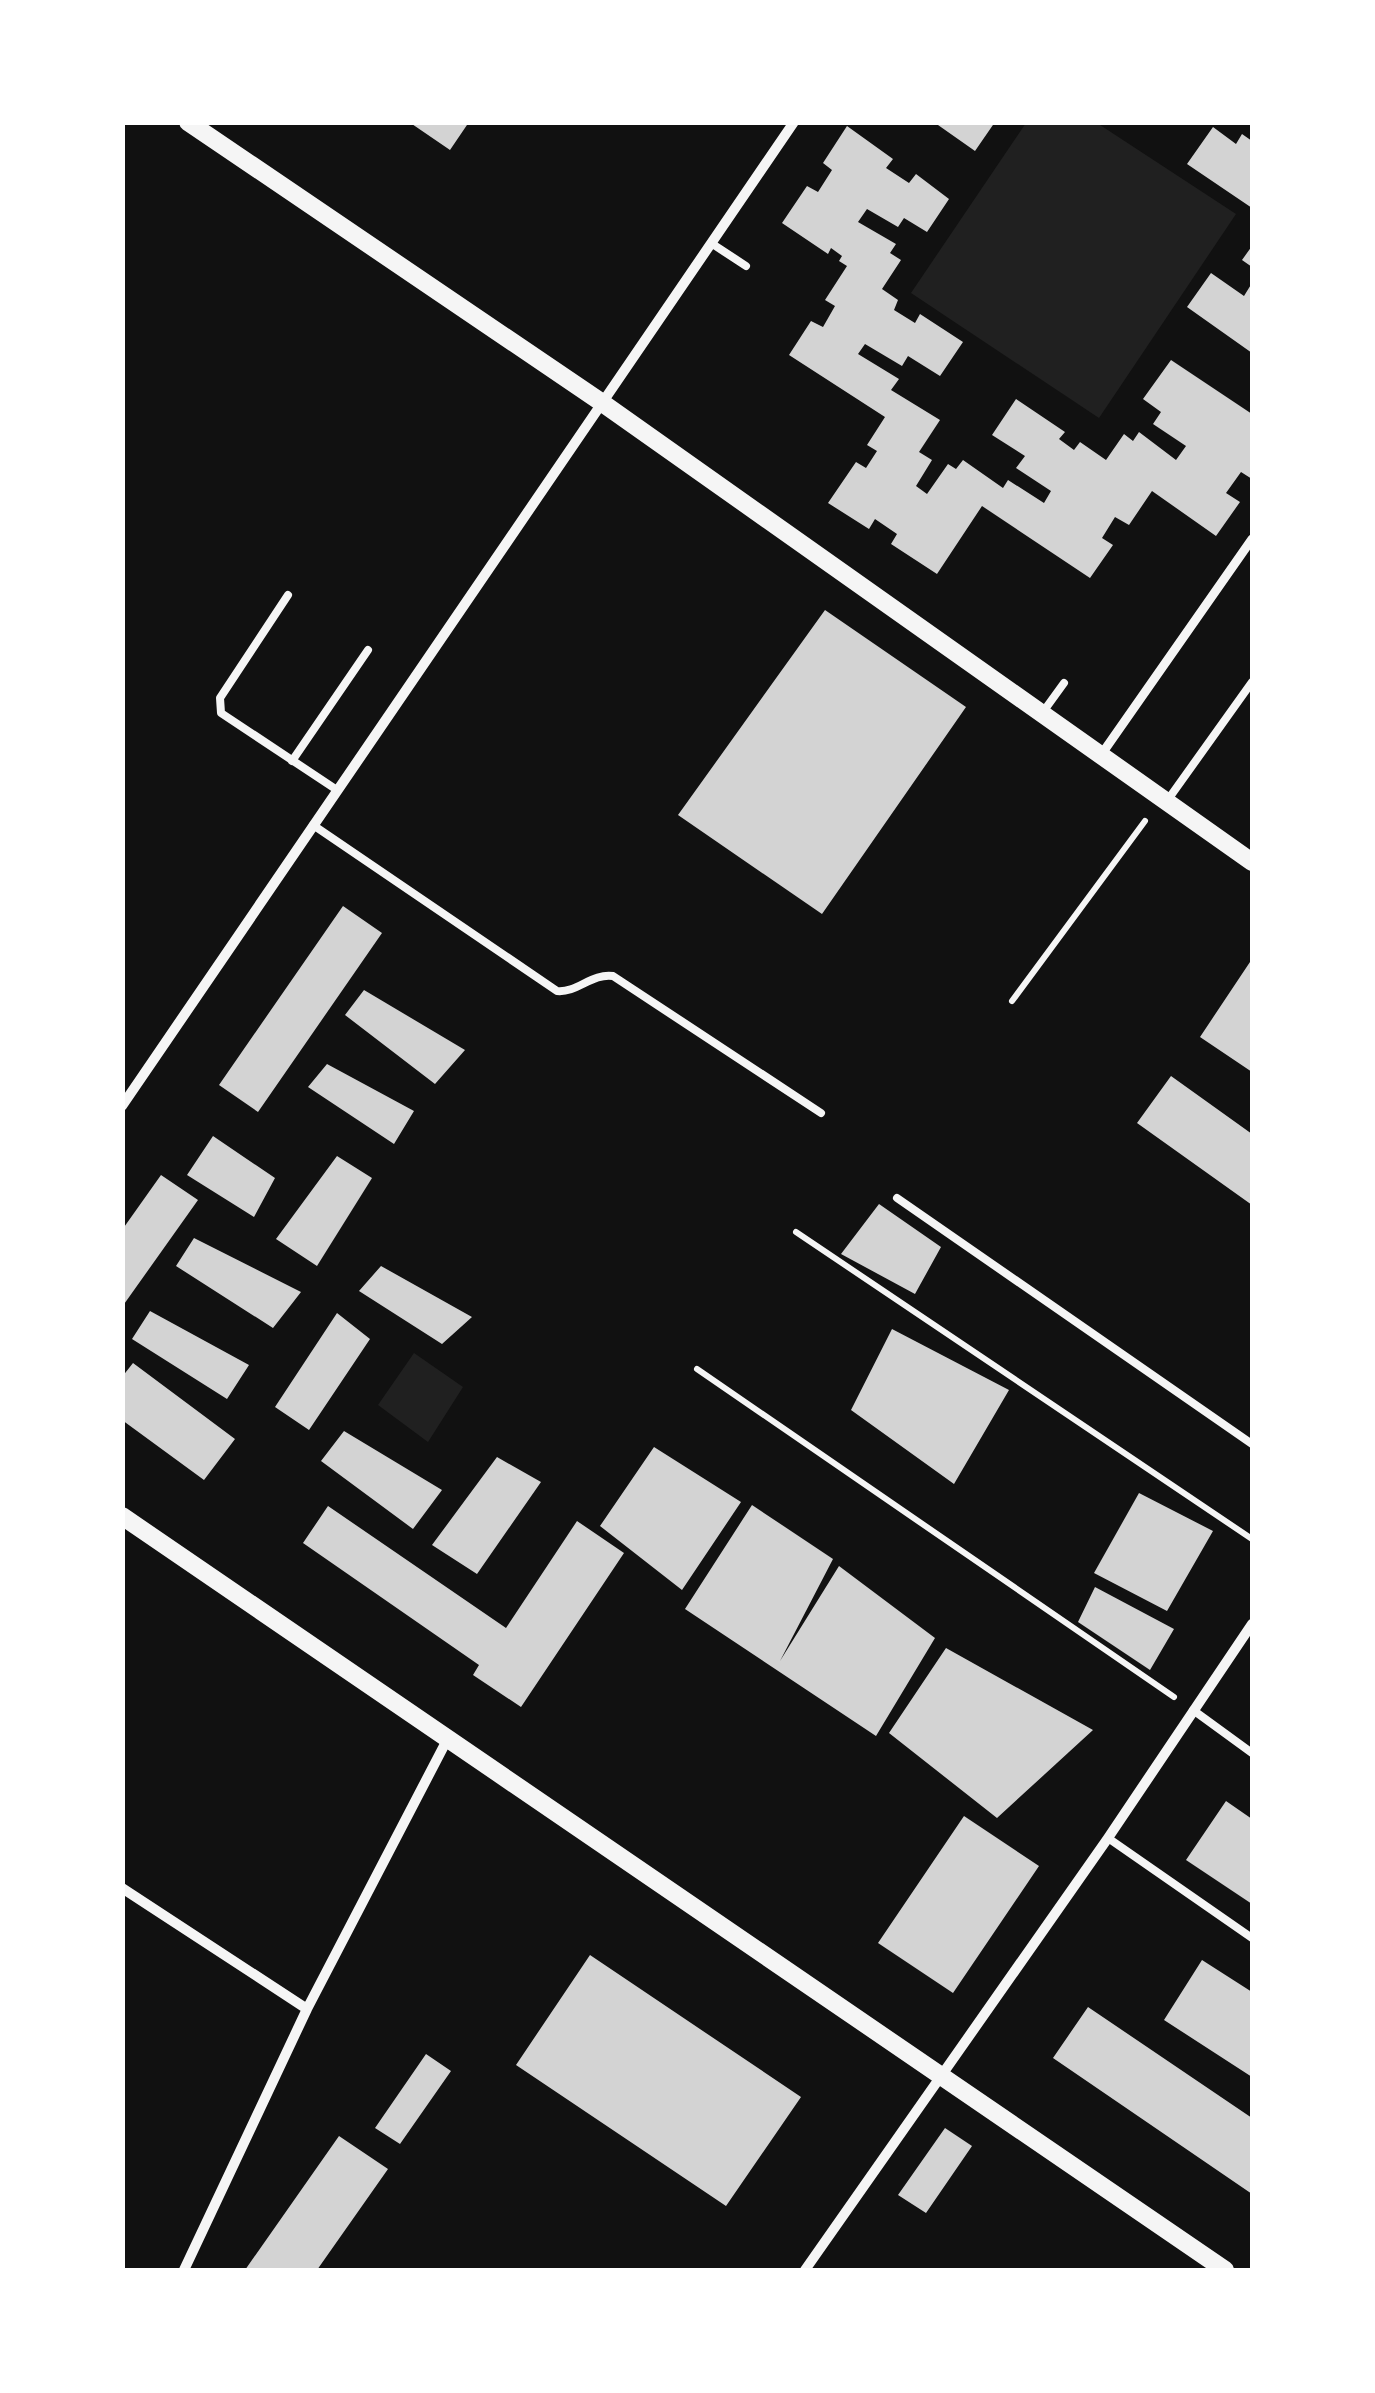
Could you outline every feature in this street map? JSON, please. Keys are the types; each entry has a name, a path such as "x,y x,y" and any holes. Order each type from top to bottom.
{"street":[{"path":"188,122 601,402 1252,862"},
{"path":"122,1106 794,122"},
{"path":"1101,755 1252,539"},
{"path":"122,1516 1225,2270"},
{"path":"806,2270 1108,1838 1252,1624"},
{"path":"184,2270 307,2009 447,1740"},
{"path":"122,1888 307,2009"}],"lane":[{"path":"711,243 746,266"},
{"path":"288,595 220,698 220,713 337,790"},
{"path":"292,760 368,650"},
{"path":"1167,801 1252,682"},
{"path":"1042,714 1064,683"},
{"path":"313,825 557,991 562,993 598,976 613,976 821,1114"},
{"path":"897,1198 1252,1444"},
{"path":"1194,1710 1252,1753"},
{"path":"1108,1838 1252,1938"}],"path":[{"path":"1012,1001 1150,815 1167,801"},
{"path":"796,1232 1252,1539"},
{"path":"696,1369 1194,1710"}],"shaded area":[{"path":"1026,123 1097,123 1236,214 1099,418 911,293"},
{"path":"414,1353 463,1387 428,1442 378,1405"}],"building":[{"path":"409,122 469,122 450,150"},
{"path":"995,122 975,151 938,125"},
{"path":"847,126 893,159 886,168 909,183 916,174 949,199 927,232 904,218 898,227 867,209 858,222 896,244 890,253 901,260 882,289 898,300 894,310 915,323 920,314 963,342 940,376 908,356 902,366 865,344 858,354 899,379 891,390 940,420 919,452 932,460 916,486 927,494 948,464 956,469 963,460 1003,488 1008,480 1044,503 1051,491 1016,468 1025,456 992,435 1016,399 1065,432 1059,439 1074,450 1080,442 1106,460 1124,434 1133,441 1139,432 1176,460 1186,446 1153,424 1161,412 1143,399 1171,360 1252,414 1252,479 1241,472 1226,493 1240,502 1216,536 1152,491 1129,525 1115,517 1102,538 1113,545 1090,578 982,506 937,574 891,544 897,534 875,519 869,529 828,503 856,462 866,468 877,451 867,445 885,417 789,355 811,321 823,327 835,306 825,300 847,266 831,248 828,254 782,223 807,186 818,192 832,170 823,163"},
{"path":"1213,127 1236,144 1242,134 1252,141 1252,208 1187,164"},
{"path":"1252,246 1252,267 1242,260"},
{"path":"1211,273 1244,296 1252,283 1252,353 1187,307"},
{"path":"825,610 966,707 822,914 678,815"},
{"path":"343,906 382,933 258,1112 219,1085"},
{"path":"1252,959 1252,1072 1200,1037"},
{"path":"364,990 465,1050 435,1084 345,1015"},
{"path":"327,1064 414,1111 394,1144 308,1087"},
{"path":"1171,1076 1252,1134 1252,1205 1137,1123"},
{"path":"213,1136 275,1178 254,1217 187,1175"},
{"path":"337,1156 372,1178 317,1266 276,1239"},
{"path":"161,1175 198,1200 122,1307 122,1230"},
{"path":"879,1204 941,1247 915,1294 841,1254"},
{"path":"194,1238 301,1292 273,1328 176,1266"},
{"path":"381,1266 472,1317 442,1344 359,1291"},
{"path":"150,1311 249,1365 227,1399 132,1339"},
{"path":"337,1313 370,1339 309,1430 275,1407"},
{"path":"892,1329 1009,1390 954,1484 851,1410"},
{"path":"133,1363 235,1439 204,1480 122,1420 122,1377"},
{"path":"344,1431 442,1490 413,1529 321,1461"},
{"path":"654,1447 741,1502 682,1590 600,1526"},
{"path":"497,1457 541,1482 477,1574 432,1545"},
{"path":"1139,1493 1213,1531 1167,1611 1094,1573"},
{"path":"752,1505 833,1559 780,1661 839,1566 935,1638 876,1736 685,1609"},
{"path":"328,1506 506,1628 577,1521 624,1553 521,1707 473,1675 479,1665 303,1543"},
{"path":"1095,1587 1174,1629 1150,1670 1078,1622"},
{"path":"946,1648 1093,1730 997,1818 889,1733"},
{"path":"1226,1801 1252,1819 1252,1904 1186,1860"},
{"path":"964,1816 1039,1866 953,1993 878,1943"},
{"path":"590,1955 801,2097 726,2206 516,2065"},
{"path":"1202,1960 1252,1992 1252,2077 1164,2020"},
{"path":"1088,2007 1252,2118 1252,2194 1053,2058"},
{"path":"426,2054 451,2071 400,2144 375,2128"},
{"path":"945,2128 972,2146 926,2213 898,2195"},
{"path":"339,2136 388,2169 317,2270 245,2270"}]}
